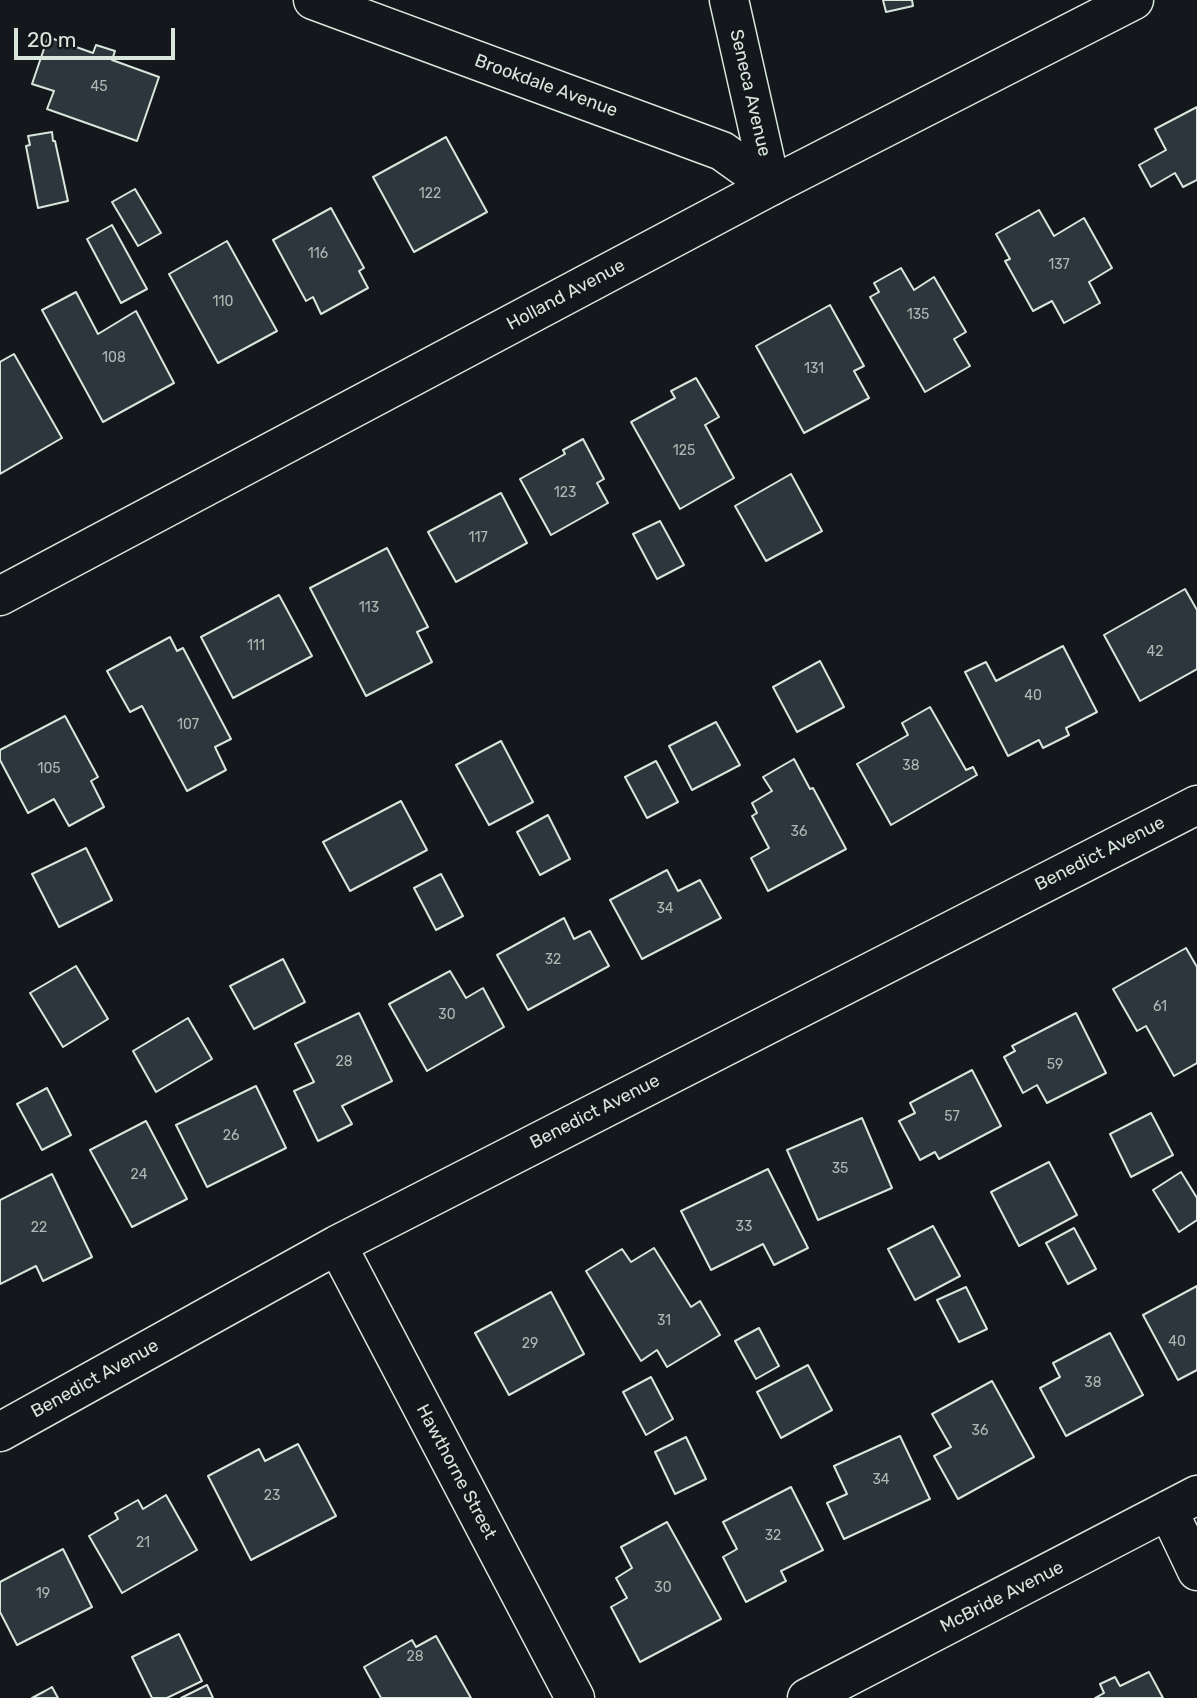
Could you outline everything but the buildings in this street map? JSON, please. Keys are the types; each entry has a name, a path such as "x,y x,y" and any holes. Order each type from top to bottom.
{"street":[{"name":"Brookdale Avenue","path":"313,0 722,151 771,186"},
{"name":"Seneca Avenue","path":"729,0 771,186"},
{"name":"Holland Avenue","path":"0,596 771,186 1134,0"},
{"name":"Benedict Avenue","path":"0,1432 337,1245 1197,805"},
{"name":"Hawthorne Street","path":"337,1245 575,1698"},
{"path":"1182,1503 1197,1571"},
{"name":"McBride Avenue","path":"807,1698 1182,1503"}]}
